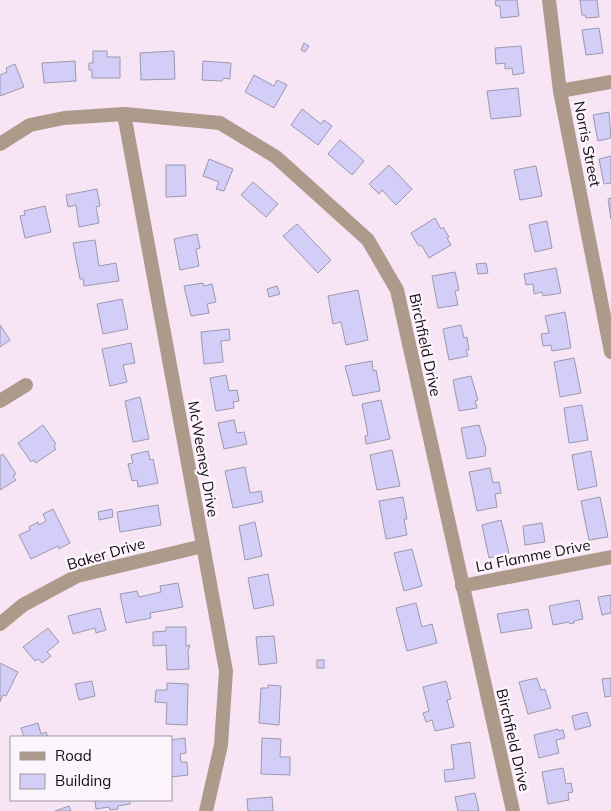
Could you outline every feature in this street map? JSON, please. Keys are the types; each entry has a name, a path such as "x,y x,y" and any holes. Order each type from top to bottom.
{"street":[{"name":"Norris Street","path":"549,0 560,91 611,352"},
{"path":"560,91 611,82"},
{"name":"Birchfield Drive","path":"0,144 30,125 64,118 124,114 220,123 276,157 368,240 397,290 512,811"},
{"name":"McWeeney Drive","path":"124,114 226,671 221,745 206,811"},
{"path":"0,402 26,385"},
{"name":"Baker Drive","path":"0,624 23,605 78,576 203,546"},
{"name":"La Flamme Drive","path":"462,586 611,557"}],"building":[{"path":"517,0 519,16 501,18 500,6 496,6 495,1"},
{"path":"580,0 597,0 599,17 586,18 585,15 582,15"},
{"path":"599,28 603,53 586,55 582,30"},
{"path":"304,43 309,46 305,52 301,50"},
{"path":"521,46 524,73 513,75 512,68 505,69 505,63 496,64 495,48"},
{"path":"93,51 107,51 107,57 120,57 120,78 92,78 92,70 89,70 89,63 93,63"},
{"path":"174,51 175,79 141,80 140,53"},
{"path":"75,61 76,81 44,83 42,63"},
{"path":"203,61 231,63 230,79 223,78 222,81 202,80"},
{"path":"15,64 24,87 0,96 0,75 7,72 6,68"},
{"path":"254,75 274,86 277,80 287,85 274,108 245,92"},
{"path":"518,88 521,116 491,119 487,91"},
{"path":"302,109 321,124 324,120 332,126 318,145 291,125"},
{"path":"609,112 611,138 598,141 593,115"},
{"path":"340,140 364,161 352,175 328,154"},
{"path":"611,156 611,183 604,184 599,159"},
{"path":"209,159 233,169 224,191 216,189 219,182 203,176"},
{"path":"166,165 185,165 186,196 166,197"},
{"path":"389,165 412,189 396,205 382,190 379,194 369,184"},
{"path":"536,166 542,196 520,200 514,170"},
{"path":"253,182 278,204 266,217 241,195"},
{"path":"97,189 100,206 96,207 99,223 79,227 76,205 68,207 66,195"},
{"path":"611,198 611,219 608,199"},
{"path":"45,206 51,232 25,238 20,216 25,215 24,211"},
{"path":"435,218 441,229 443,227 449,237 447,238 451,245 429,258 411,233"},
{"path":"547,221 552,248 535,252 529,225"},
{"path":"297,224 331,260 318,273 283,236"},
{"path":"197,234 200,248 196,249 199,266 180,270 174,239"},
{"path":"95,240 99,266 116,263 119,281 84,286 83,279 80,279 73,243"},
{"path":"486,263 488,273 478,274 476,264"},
{"path":"556,268 561,293 543,296 542,292 534,294 533,284 526,285 524,274"},
{"path":"455,272 459,290 455,291 458,305 438,308 432,276"},
{"path":"203,283 204,286 212,284 216,302 207,304 209,313 191,316 184,286"},
{"path":"277,286 280,294 269,297 267,289"},
{"path":"358,290 368,340 346,345 341,322 333,324 328,296"},
{"path":"122,299 128,329 103,334 97,304"},
{"path":"565,312 571,348 552,351 551,345 543,346 541,334 549,333 545,316"},
{"path":"0,325 10,340 0,347"},
{"path":"461,325 464,338 467,337 469,350 466,350 468,356 449,360 443,329"},
{"path":"229,329 230,340 221,341 223,362 204,364 201,332"},
{"path":"131,343 135,363 123,365 127,382 110,386 102,349"},
{"path":"574,358 581,393 560,397 554,362"},
{"path":"372,361 373,371 376,370 380,391 353,396 345,366"},
{"path":"226,375 229,391 237,390 239,401 233,402 234,408 216,411 210,378"},
{"path":"471,376 478,400 475,401 477,408 459,411 453,380"},
{"path":"140,397 149,439 133,442 125,401"},
{"path":"381,400 390,439 366,444 365,436 368,435 362,404"},
{"path":"582,405 588,440 569,443 564,408"},
{"path":"234,420 237,433 244,432 247,444 224,449 218,423"},
{"path":"43,425 56,444 54,446 56,449 36,463 34,460 31,462 18,443"},
{"path":"479,425 486,449 485,456 467,459 461,428"},
{"path":"392,450 400,486 377,490 370,455"},
{"path":"148,451 150,460 153,459 158,483 138,487 137,480 132,481 128,464 133,463 131,455"},
{"path":"591,451 597,486 578,490 572,455"},
{"path":"3,454 16,474 13,476 16,480 0,490 0,456"},
{"path":"245,467 250,493 261,491 263,502 233,508 225,471"},
{"path":"490,468 493,483 499,482 501,493 495,494 497,507 477,511 469,472"},
{"path":"403,497 407,519 404,519 407,535 386,539 379,501"},
{"path":"600,497 608,537 589,540 581,501"},
{"path":"158,505 161,525 120,532 117,512"},
{"path":"53,509 70,543 59,549 58,546 31,559 19,535 30,530 29,527 38,522 39,525 46,521 43,514"},
{"path":"112,509 113,517 99,520 98,512"},
{"path":"501,520 509,553 489,558 482,525"},
{"path":"255,522 262,556 245,560 239,526"},
{"path":"542,523 545,542 525,545 523,526"},
{"path":"412,549 422,586 404,591 394,553"},
{"path":"268,574 274,605 254,609 248,578"},
{"path":"178,583 183,607 150,613 151,618 126,623 120,594 137,591 139,597 161,592 160,586"},
{"path":"611,595 611,613 602,615 598,597"},
{"path":"579,600 583,619 570,624 569,622 553,625 549,606"},
{"path":"416,603 422,627 432,624 437,643 407,651 396,608"},
{"path":"100,608 106,630 96,633 95,628 73,634 68,616"},
{"path":"528,609 532,628 501,633 497,614"},
{"path":"166,627 186,627 186,646 190,645 188,651 189,669 167,670 166,645 153,646 153,632 166,631"},
{"path":"48,628 59,642 47,652 51,656 42,663 38,659 35,661 23,647"},
{"path":"274,636 277,663 259,665 256,637"},
{"path":"317,660 324,660 324,668 317,668"},
{"path":"0,663 18,672 6,696 3,695 0,702"},
{"path":"537,678 541,690 545,689 551,708 528,714 519,682"},
{"path":"611,678 611,696 605,697 602,679"},
{"path":"92,681 95,696 79,700 75,684"},
{"path":"446,681 451,699 447,700 454,727 435,731 432,720 426,722 423,713 429,711 423,687"},
{"path":"167,683 188,684 187,725 166,724 167,703 155,702 156,690 167,690"},
{"path":"268,685 281,686 279,725 259,723 261,688 268,688"},
{"path":"587,712 591,726 575,730 572,716"},
{"path":"38,723 41,734 46,732 48,736 24,736 21,728"},
{"path":"558,729 559,731 563,730 565,738 556,740 559,753 539,758 534,735"},
{"path":"185,738 186,753 180,754 181,762 187,762 188,775 172,777 172,740"},
{"path":"262,738 281,739 280,757 290,757 290,775 261,774"},
{"path":"470,742 475,778 445,782 444,770 454,769 451,745"},
{"path":"563,768 566,784 571,783 573,792 568,793 569,800 548,804 542,772"},
{"path":"475,793 479,811 458,811 455,797"},
{"path":"272,797 273,811 248,811 247,799"},
{"path":"95,801 130,801 130,804 118,806 118,809 110,810 109,807 96,809"},
{"path":"69,806 71,811 55,811"}]}
